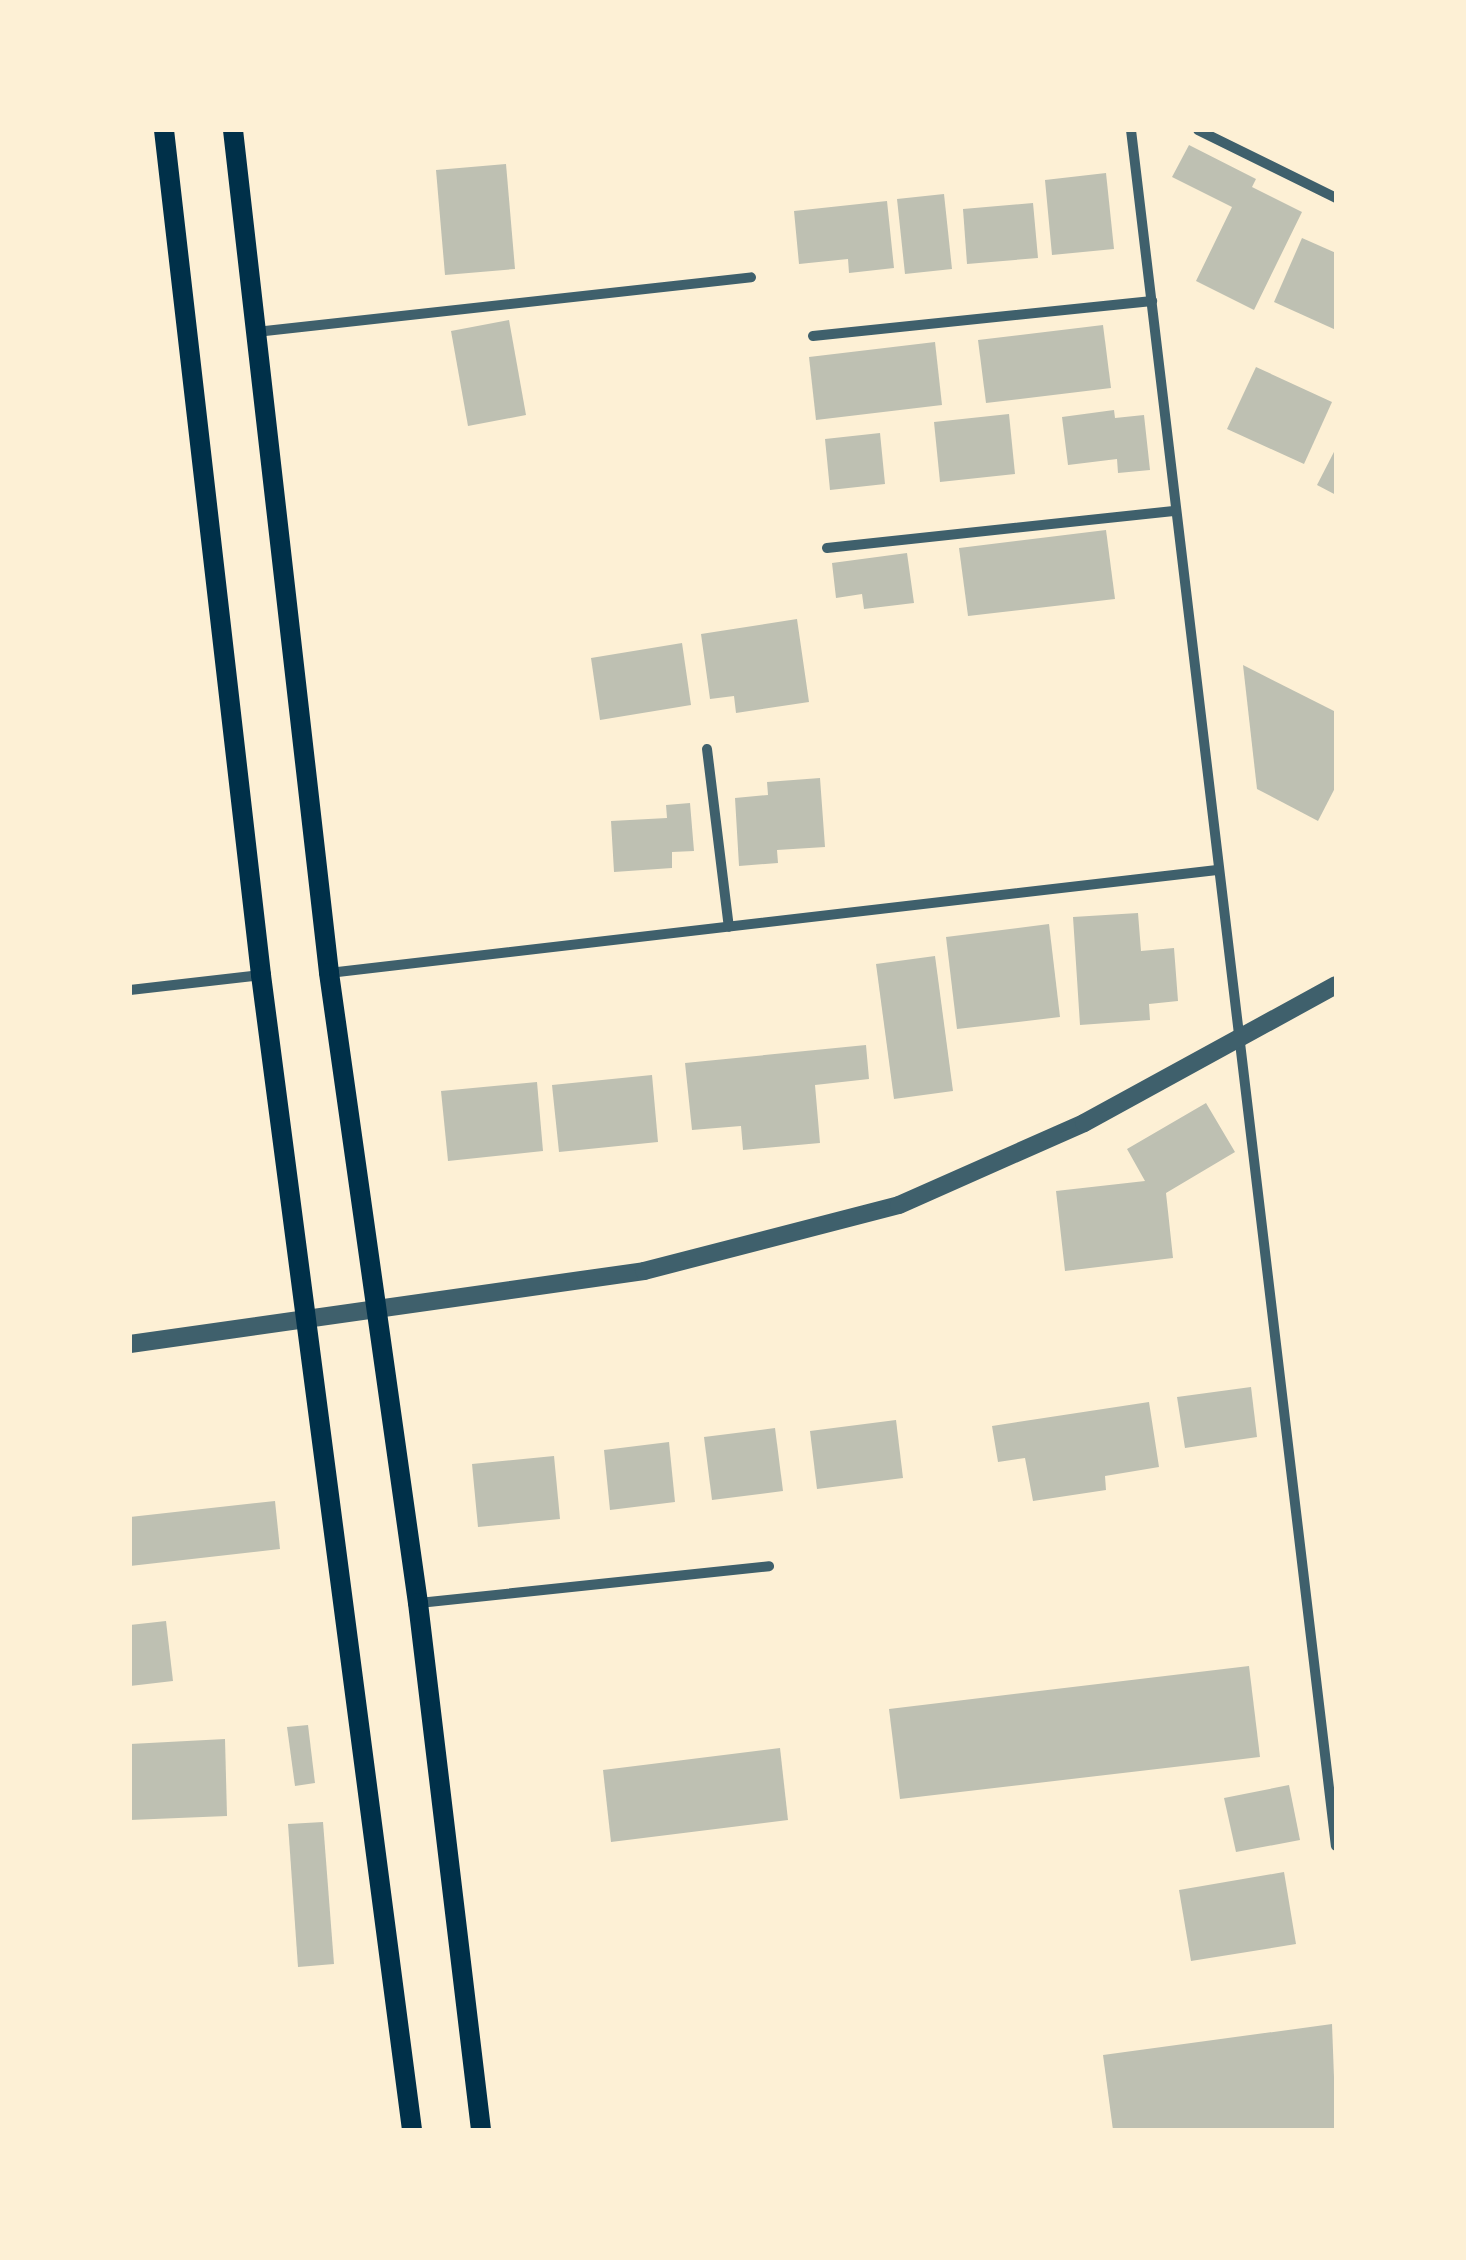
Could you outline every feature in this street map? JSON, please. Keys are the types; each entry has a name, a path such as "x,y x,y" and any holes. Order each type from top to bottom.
{"main road":[{"path":"164,130 262,975 412,2130"},
{"path":"233,130 328,973 418,1603 481,2130"}],"street":[{"path":"1131,130 1236,1045 1267,1255 1336,1846"},
{"path":"1198,130 1336,198"},
{"path":"255,332 751,277"},
{"path":"814,336 1152,302"},
{"path":"826,548 1176,511"},
{"path":"707,749 728,927"},
{"path":"328,973 1218,870"},
{"path":"130,990 262,975"},
{"path":"130,1344 376,1306 644,1271 899,1205 1084,1123 1236,1045 1336,985"},
{"path":"418,1603 769,1566"}],"building":[{"path":"1189,145 1256,179 1252,187 1302,212 1254,310 1196,281 1232,207 1172,177"},
{"path":"506,164 515,269 445,275 436,170"},
{"path":"1106,173 1114,249 1052,255 1045,180"},
{"path":"944,194 952,269 905,274 897,199"},
{"path":"887,201 894,268 849,273 848,259 799,264 794,211"},
{"path":"1033,203 1038,258 967,264 963,209"},
{"path":"1302,238 1336,253 1336,330 1274,302"},
{"path":"509,320 526,415 468,426 451,331"},
{"path":"1103,325 1111,388 986,403 978,340"},
{"path":"935,342 942,405 816,420 809,357"},
{"path":"1256,367 1332,402 1304,464 1227,429"},
{"path":"1114,410 1115,418 1144,415 1150,470 1118,473 1117,459 1068,465 1062,417"},
{"path":"1009,414 1015,474 940,482 934,422"},
{"path":"880,433 885,484 830,490 825,439"},
{"path":"1336,448 1336,495 1317,485"},
{"path":"1106,530 1115,599 968,616 959,548"},
{"path":"907,553 914,603 864,609 862,594 836,598 832,563"},
{"path":"797,619 809,702 736,713 734,696 710,699 701,634"},
{"path":"682,643 691,705 600,720 591,658"},
{"path":"1243,665 1336,712 1336,786 1318,821 1257,789"},
{"path":"820,778 825,847 777,850 778,863 739,866 735,798 768,795 767,782"},
{"path":"690,803 694,851 672,852 672,868 614,872 611,821 667,818 666,805"},
{"path":"1138,913 1141,951 1174,948 1178,1001 1149,1004 1150,1020 1080,1025 1073,917"},
{"path":"1049,924 1060,1017 957,1029 946,937"},
{"path":"935,956 953,1091 894,1099 876,964"},
{"path":"866,1045 869,1079 815,1085 820,1143 743,1150 741,1126 692,1130 685,1063"},
{"path":"652,1075 658,1142 559,1152 552,1085"},
{"path":"537,1082 543,1151 448,1161 441,1091"},
{"path":"1206,1103 1235,1152 1166,1193 1173,1258 1065,1271 1056,1191 1145,1181 1127,1149"},
{"path":"1251,1387 1257,1437 1185,1448 1177,1397"},
{"path":"1149,1402 1159,1467 1105,1476 1106,1490 1033,1501 1025,1458 998,1462 992,1426"},
{"path":"896,1420 903,1478 817,1489 810,1431"},
{"path":"775,1428 783,1491 712,1500 704,1437"},
{"path":"669,1442 675,1502 610,1510 604,1450"},
{"path":"554,1456 560,1519 478,1527 472,1464"},
{"path":"275,1501 280,1549 130,1566 130,1517"},
{"path":"166,1621 173,1681 130,1686 130,1625"},
{"path":"1249,1666 1260,1757 900,1799 889,1709"},
{"path":"308,1725 315,1783 295,1786 287,1727"},
{"path":"225,1739 227,1816 130,1820 130,1744"},
{"path":"780,1748 788,1820 611,1842 603,1770"},
{"path":"1289,1785 1300,1840 1236,1852 1224,1798"},
{"path":"323,1822 334,1964 298,1967 288,1824"},
{"path":"1284,1872 1296,1944 1191,1961 1179,1890"},
{"path":"1332,2024 1336,2130 1113,2130 1103,2055"}]}
